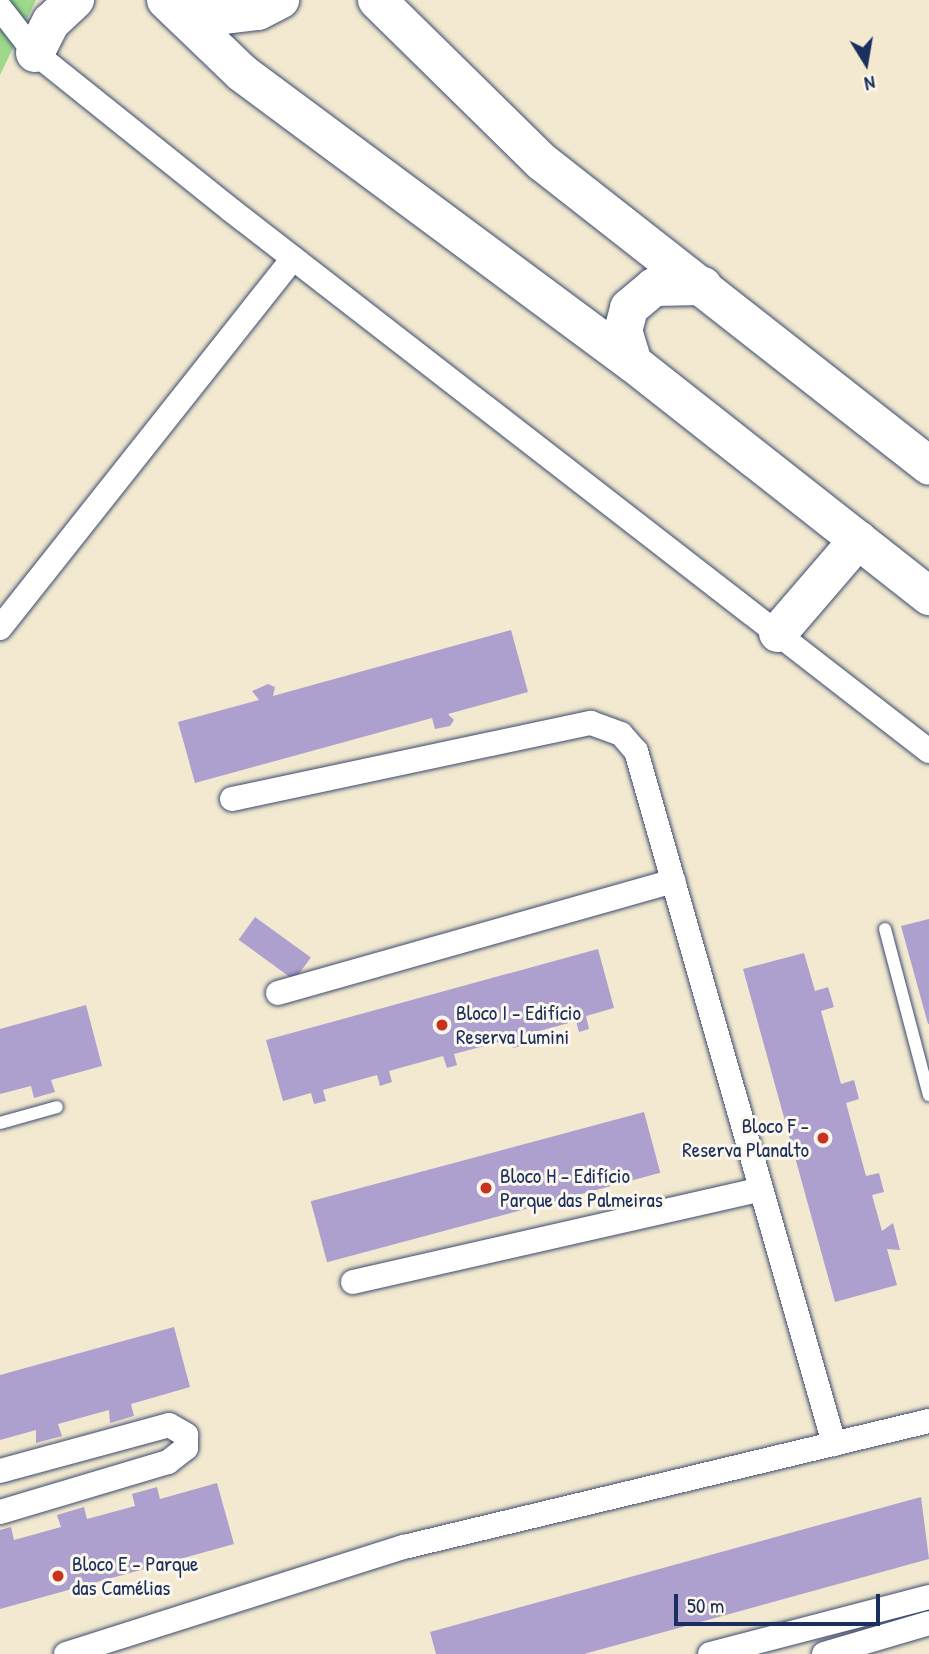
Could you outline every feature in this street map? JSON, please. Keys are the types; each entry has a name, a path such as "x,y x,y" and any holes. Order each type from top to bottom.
{"main road":[{"path":"35,53 51,22 75,0"},
{"path":"166,0 242,73 633,363 929,596"},
{"path":"173,0 194,11 225,15 258,11 280,0"},
{"path":"377,0 542,162 929,465"},
{"path":"633,363 623,331 629,308 654,287 703,286"},
{"path":"778,633 858,540"}],"street":[{"path":"0,8 35,53 293,258 929,751"},
{"path":"0,628 293,258"},
{"path":"232,799 591,723 621,734 636,751 834,1444"},
{"path":"278,993 673,881"},
{"path":"353,1282 761,1189"},
{"path":"66,1654 404,1547 929,1421"},
{"path":"0,1472 169,1425 186,1435 187,1448 168,1462 0,1512"},
{"path":"710,1654 929,1597"},
{"path":"824,1654 929,1623"}],"lane":[{"path":"885,929 929,1095"},
{"path":"0,1124 57,1107"}],"green space":[{"path":"0,0 36,0 0,75"}],"building":[{"path":"511,630 528,692 448,714 454,720 450,726 435,729 432,718 195,783 178,722 259,700 252,691 268,684 275,687 273,696"},
{"path":"255,917 311,958 294,980 239,940"},
{"path":"929,919 929,1024 928,1024 901,926"},
{"name":"Bloco I - Edifício Reserva Lumini","path":"598,949 614,1008 586,1016 589,1029 579,1032 576,1021 521,1036 524,1045 513,1048 510,1039 454,1054 457,1065 447,1068 443,1056 389,1071 392,1082 380,1086 377,1075 323,1090 326,1101 314,1104 311,1093 283,1101 266,1040"},
{"name":"Bloco F - Reserva Planalto","path":"804,953 815,991 828,987 834,1007 821,1011 841,1084 854,1080 859,1099 846,1103 866,1176 879,1173 884,1192 872,1195 882,1231 893,1223 900,1250 887,1249 897,1285 835,1302 743,969"},
{"path":"86,1005 102,1066 51,1080 55,1092 34,1098 31,1086 0,1094 0,1029"},
{"name":"Bloco H - Edifício Parque das Palmeiras","path":"644,1112 660,1173 327,1262 311,1201"},
{"path":"174,1327 190,1387 131,1404 134,1416 110,1423 109,1410 58,1424 62,1436 36,1443 36,1430 0,1440 0,1375"},
{"name":"Bloco E - Parque das Camélias","path":"217,1483 234,1544 0,1609 0,1530 11,1527 14,1540 61,1527 57,1515 84,1507 87,1519 135,1506 132,1494 157,1487 160,1499"},
{"path":"921,1497 929,1559 584,1654 436,1654 430,1632"}],"place":[{"name":"Bloco I - Edifício Reserva Lumini","path":"442,1025"},
{"name":"Bloco F - Reserva Planalto","path":"823,1138"},
{"name":"Bloco H - Edifício Parque das Palmeiras","path":"486,1188"},
{"name":"Bloco E - Parque das Camélias","path":"58,1576"}]}
